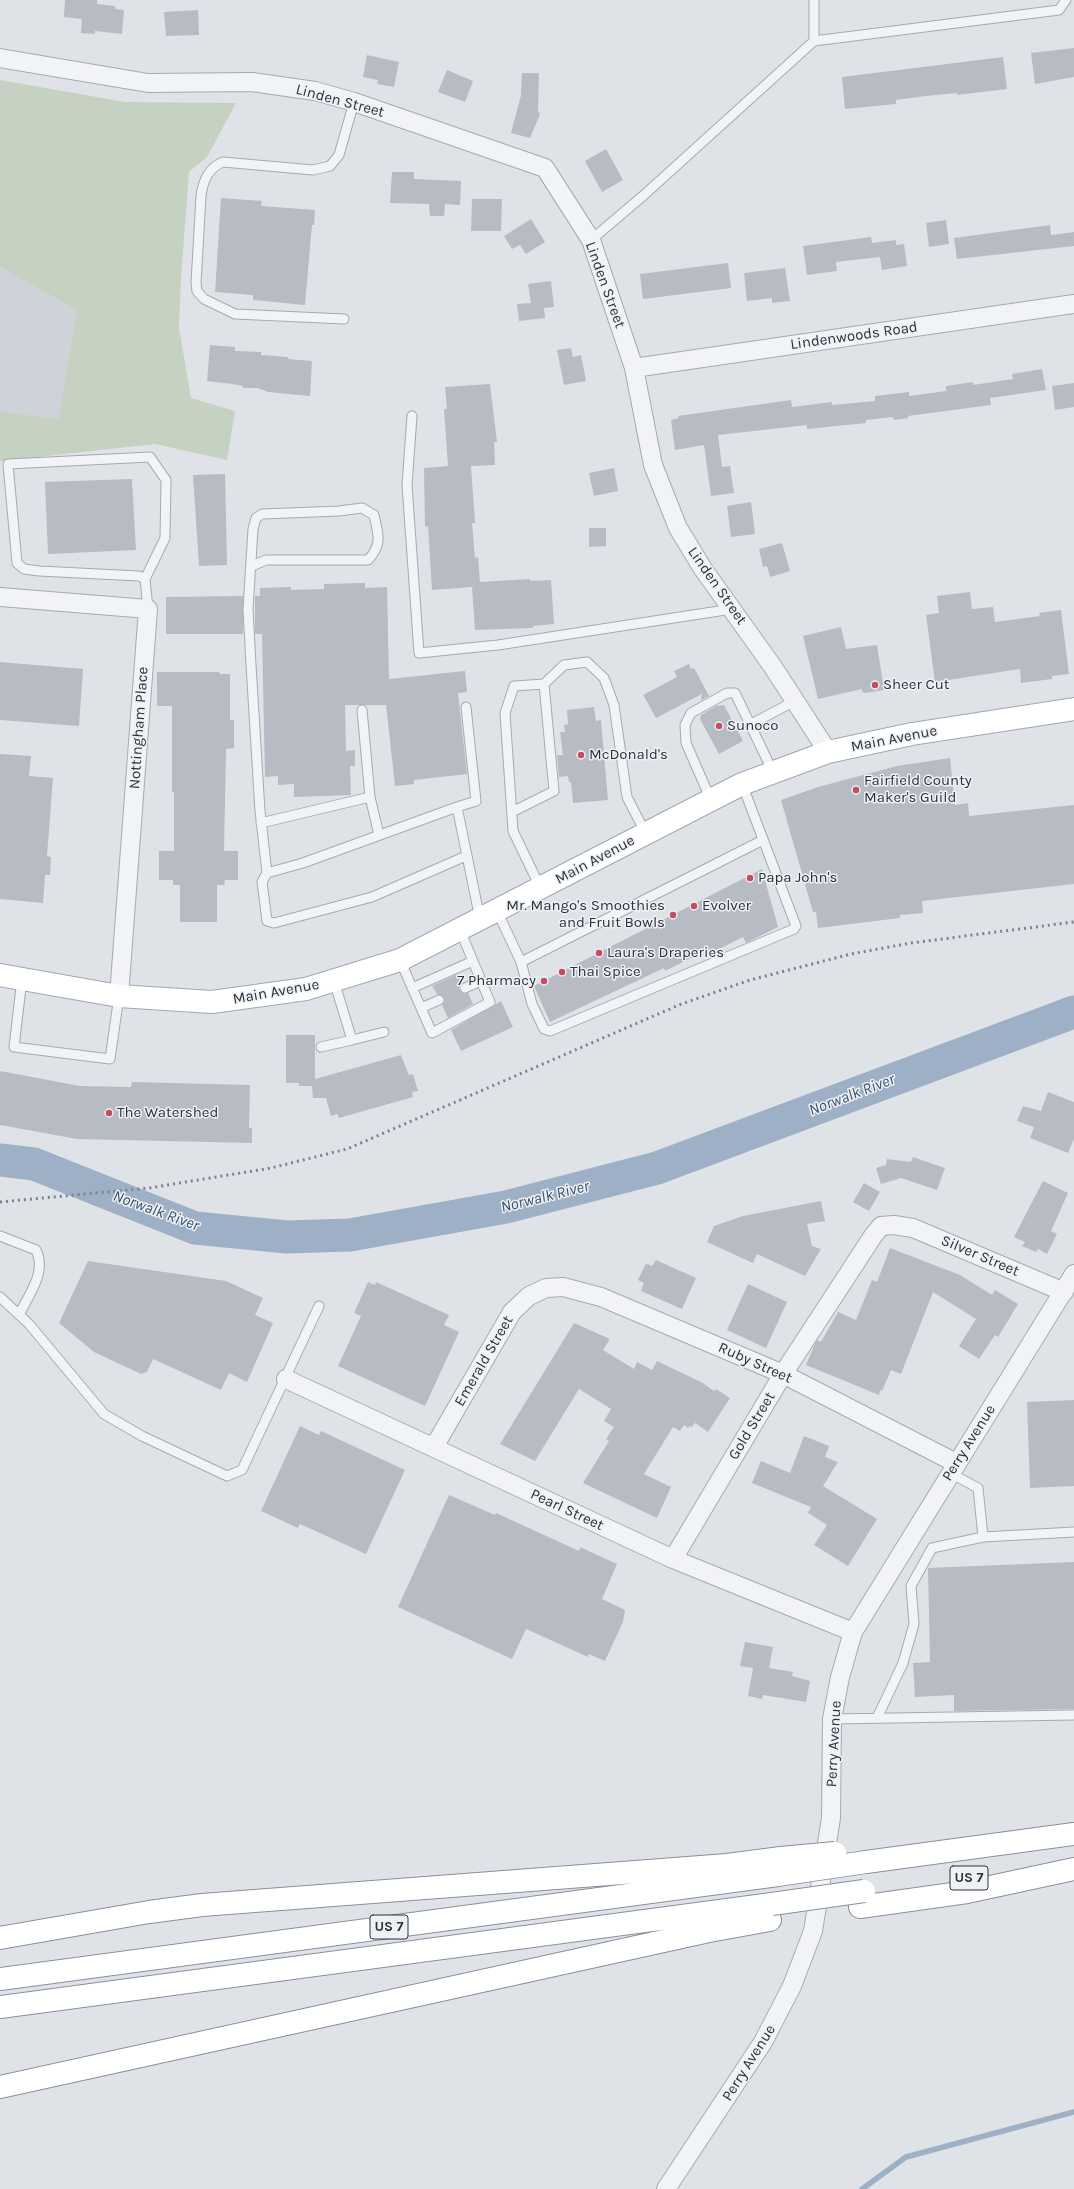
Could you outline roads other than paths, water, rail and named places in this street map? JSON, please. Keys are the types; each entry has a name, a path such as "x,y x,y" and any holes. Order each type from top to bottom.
{"main road":[{"name":"Main Avenue","path":"0,975 119,996 212,1002 306,989 400,960 541,889 742,784 773,772 828,752 912,734 1074,709"},
{"name":"US 7","path":"0,1979 779,1866 818,1854 867,1857 952,1850 1074,1834"},
{"name":"US 7","path":"0,2007 771,1912 862,1899 1074,1864"},
{"path":"0,1938 149,1912 209,1904 727,1865 779,1866"},
{"path":"862,1899 968,1892 1074,1869"},
{"path":"0,2087 771,1912"}],"street":[{"name":"Linden Street","path":"0,58 148,83 252,82 315,91 354,102 545,168 590,240 634,368 653,465 678,528 703,569 795,701 828,752"},
{"name":"Lindenwoods Road","path":"634,368 1074,304"},
{"path":"0,597 148,609"},
{"name":"Nottingham Place","path":"119,996 148,609"},
{"name":"Silver Street","path":"894,1225 913,1228 1064,1292"},
{"name":"Gold Street","path":"673,1559 783,1374 873,1236 881,1226 894,1225"},
{"name":"Perry Avenue","path":"666,2189 763,2042 792,1986 813,1931 831,1818 832,1719 840,1677 853,1632 1074,1274"},
{"name":"Ruby Street","path":"546,1288 563,1287 601,1297 783,1374 953,1468"},
{"name":"Emerald Street","path":"434,1447 512,1312 529,1296 546,1288"},
{"name":"Pearl Street","path":"286,1378 673,1559 853,1632"}],"lane":[{"path":"814,0 814,41"},
{"path":"590,240 644,196 814,41 1059,10 1066,0"},
{"path":"344,319 235,314 204,299 197,291 196,283 202,190 207,175 223,162 313,170 330,166 339,155 354,102"},
{"path":"412,416 407,484 419,653 498,645 732,609"},
{"path":"145,579 140,576 39,571 24,568 17,563 8,464 150,457 166,480 164,538 145,579 148,609"},
{"path":"252,566 266,560 368,560 377,551 378,536 374,515 362,508 339,511 262,514 256,518 253,529 252,566 248,609 261,823 267,873 262,882 267,921 274,923 372,897 466,856"},
{"path":"541,889 513,832 505,713 514,686 544,684 564,665 587,662 604,678 614,705 627,797 646,834"},
{"path":"512,812 554,791 544,684"},
{"path":"711,800 686,743 685,725 692,713 727,694 735,693 773,772"},
{"path":"751,724 795,701"},
{"path":"267,873 303,863 476,801 466,707"},
{"path":"362,710 370,797 379,835"},
{"path":"457,807 466,856 489,915 521,962 532,1004 544,1029 550,1031 794,929 796,926 742,784"},
{"path":"261,823 370,797"},
{"path":"521,962 763,840"},
{"path":"400,960 432,1033 490,1002 460,930"},
{"path":"412,988 473,961"},
{"path":"22,979 14,1046 110,1058 119,996"},
{"path":"334,981 352,1040"},
{"path":"466,988 481,981"},
{"path":"421,1008 439,1000"},
{"path":"321,1047 384,1032"},
{"path":"0,1236 36,1250 41,1259 40,1272 19,1315"},
{"path":"0,1297 30,1324 104,1414 142,1436 227,1476 242,1470 319,1306"},
{"path":"953,1468 978,1488 983,1537"},
{"path":"877,1718 903,1663 914,1624 911,1586 932,1548 983,1537 1074,1532"},
{"path":"832,1719 1074,1715"}],"waterway":[{"name":"Norwalk River","path":"0,1160 34,1164 195,1228 287,1237 350,1235 506,1207 657,1168 1074,1012"},
{"path":"862,2189 906,2157 1074,2112"}],"railway":[{"path":"0,1202 149,1188 271,1168 347,1149 679,1005 750,980 851,954 911,943 1074,922"}],"place":[{"name":"Sheer Cut","path":"875,685"},
{"name":"Sunoco","path":"719,726"},
{"name":"McDonald's","path":"581,755"},
{"name":"Fairfield County Maker's Guild","path":"856,790"},
{"name":"Papa John's","path":"750,878"},
{"name":"Evolver","path":"694,906"},
{"name":"Mr. Mango's Smoothies and Fruit Bowls","path":"673,915"},
{"name":"Laura's Draperies","path":"599,953"},
{"name":"Thai Spice","path":"562,972"},
{"name":"7 Pharmacy","path":"544,981"},
{"name":"The Watershed","path":"109,1113"}]}
